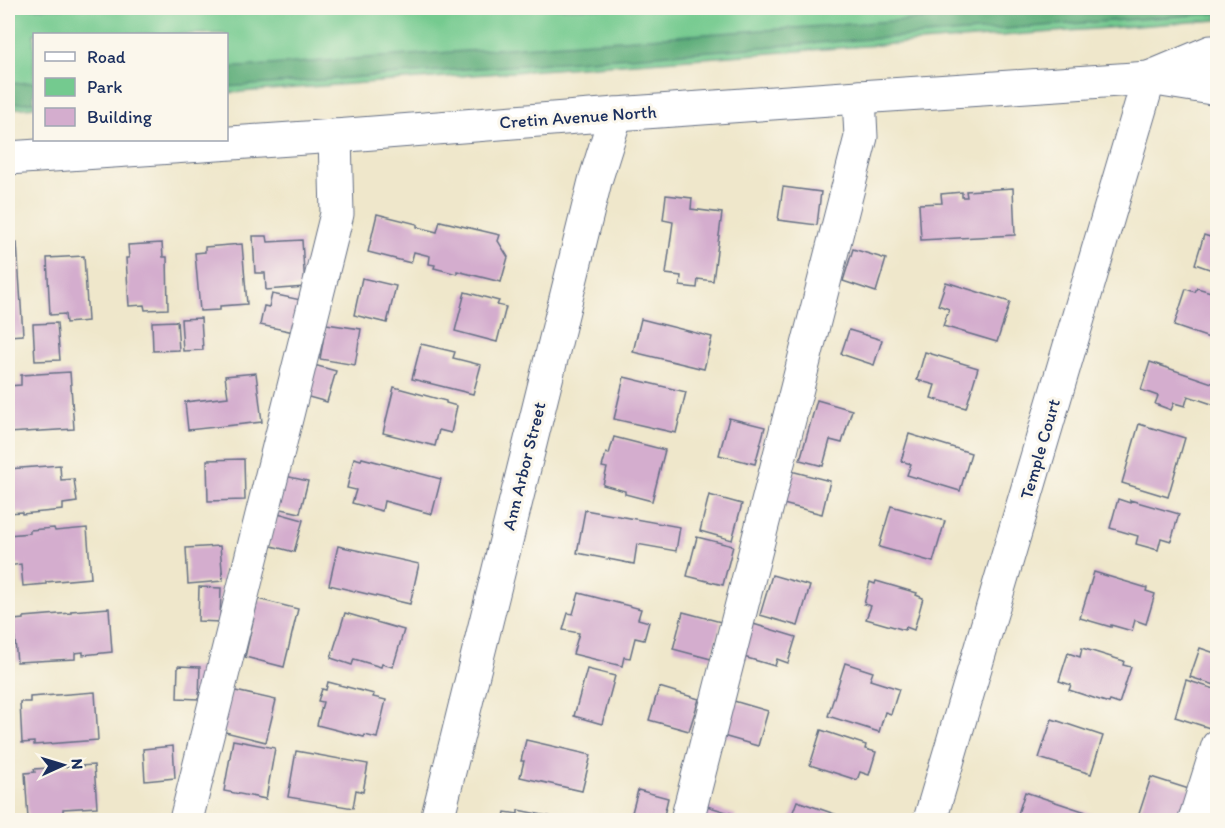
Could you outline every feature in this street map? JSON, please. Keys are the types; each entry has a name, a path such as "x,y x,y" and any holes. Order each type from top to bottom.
{"street":[{"name":"Cretin Avenue North","path":"1149,78 1211,52 1218,52"},
{"name":"Cretin Avenue North","path":"8,158 1149,78 1218,89"},
{"name":"Temple Court","path":"930,820 1149,78"},
{"path":"687,820 861,137 859,97"},
{"name":"Ann Arbor Street","path":"437,820 592,192 616,114"},
{"path":"187,820 337,214 335,136"},
{"path":"1195,820 1218,746"}],"green space":[{"path":"8,8 1217,8 1217,20 228,93 228,33 33,33 33,107 8,109"},
{"path":"1076,8 1217,8 1218,13 228,87 228,68"},
{"path":"33,82 33,102 8,104 8,84"}],"building":[{"path":"783,187 821,192 817,225 778,220"},
{"path":"1013,188 1015,235 921,240 919,204 942,203 941,194 962,192 962,197 967,197 966,191"},
{"path":"666,195 692,198 691,209 722,213 713,281 698,279 697,288 680,286 681,276 666,274 673,222 663,220"},
{"path":"377,214 417,224 417,227 437,232 440,221 500,235 498,241 508,257 501,282 434,268 435,265 429,264 430,256 414,252 411,263 368,252"},
{"path":"1204,235 1218,237 1218,272 1195,264"},
{"path":"253,236 267,236 268,242 302,240 305,287 266,290 265,273 255,273"},
{"path":"17,243 23,335 8,336 8,244"},
{"path":"162,243 163,257 167,257 168,309 145,310 144,305 129,306 126,258 129,258 128,245"},
{"path":"242,244 247,304 220,306 220,310 200,311 195,253 205,252 205,247"},
{"path":"853,249 886,259 876,292 843,281"},
{"path":"84,256 88,321 66,323 65,314 50,315 47,258"},
{"path":"362,278 396,286 387,323 354,315"},
{"path":"946,282 1010,302 997,342 943,326 949,309 938,305"},
{"path":"1197,288 1218,294 1218,341 1174,326 1186,289 1195,292"},
{"path":"465,292 499,301 497,305 506,307 497,342 455,331"},
{"path":"272,294 301,300 294,332 260,325 264,306 269,307"},
{"path":"201,318 203,350 183,351 181,319"},
{"path":"641,319 712,337 704,369 633,352"},
{"path":"177,321 179,350 153,351 152,322"},
{"path":"57,323 60,360 35,361 33,324"},
{"path":"326,324 361,329 355,365 320,359"},
{"path":"849,330 882,340 874,365 841,354"},
{"path":"421,344 455,352 453,358 481,365 473,394 412,379"},
{"path":"925,352 978,368 966,408 931,398 935,385 917,380"},
{"path":"1150,362 1218,385 1215,405 1188,396 1185,406 1174,403 1171,410 1155,404 1158,396 1141,390"},
{"path":"314,365 336,371 327,402 305,396"},
{"path":"70,372 74,429 8,433 8,386 21,385 21,375"},
{"path":"256,373 262,422 188,430 185,402 228,397 225,376"},
{"path":"624,377 686,392 676,433 614,419"},
{"path":"394,387 457,406 451,433 439,430 435,446 383,433"},
{"path":"817,400 852,410 842,443 830,440 823,466 800,460"},
{"path":"729,418 765,427 755,464 719,455"},
{"path":"1139,424 1185,438 1168,497 1122,483"},
{"path":"909,434 971,453 960,491 907,475 911,464 901,461"},
{"path":"614,437 665,450 652,501 603,485 607,468 602,467"},
{"path":"354,458 361,460 362,458 441,479 432,514 384,501 382,511 352,503 356,490 347,488"},
{"path":"244,459 245,500 208,501 207,460"},
{"path":"60,465 61,480 74,479 77,502 63,504 63,510 8,513 8,469"},
{"path":"791,471 830,481 822,514 783,504"},
{"path":"285,476 308,481 300,513 277,508"},
{"path":"709,495 742,504 732,540 700,531"},
{"path":"1118,499 1130,503 1130,500 1179,514 1171,541 1161,538 1158,550 1136,544 1138,536 1110,528"},
{"path":"891,506 945,521 933,562 879,547"},
{"path":"585,510 680,527 676,551 637,544 634,564 577,553"},
{"path":"278,513 303,520 294,552 268,545"},
{"path":"54,528 55,531 87,528 91,578 23,586 21,564 8,566 8,535"},
{"path":"697,537 733,546 723,585 687,576"},
{"path":"220,546 223,581 188,584 186,548"},
{"path":"338,546 419,564 410,604 329,585"},
{"path":"1094,572 1147,588 1146,591 1155,594 1146,624 1135,620 1132,631 1080,618"},
{"path":"772,575 810,586 798,626 760,615"},
{"path":"876,581 917,593 916,595 923,598 914,630 906,627 905,630 866,619 871,606 864,604 870,582 875,584"},
{"path":"199,587 221,588 220,622 198,621"},
{"path":"579,593 641,609 638,619 649,622 644,640 635,638 630,658 624,657 622,666 573,654 579,633 563,630 568,613 573,614"},
{"path":"258,599 298,609 284,667 245,657"},
{"path":"109,608 112,652 83,655 83,652 75,653 75,659 17,662 13,620"},
{"path":"683,612 721,622 711,659 673,649"},
{"path":"345,613 404,630 393,667 382,664 381,667 354,659 352,665 331,658"},
{"path":"750,623 796,637 788,663 777,659 775,666 740,656"},
{"path":"1082,648 1124,661 1123,665 1131,667 1119,704 1069,690 1071,685 1059,681 1068,653 1080,657"},
{"path":"1200,648 1218,654 1218,686 1190,677"},
{"path":"845,663 873,672 870,680 899,689 891,714 885,712 879,732 828,716"},
{"path":"178,666 200,667 199,699 177,698"},
{"path":"587,669 615,676 602,724 574,716"},
{"path":"1186,680 1218,690 1218,716 1213,729 1175,717"},
{"path":"328,682 374,694 373,697 386,700 377,738 317,725 323,702 318,701 322,689 326,690"},
{"path":"659,687 699,699 689,731 649,720"},
{"path":"231,690 276,700 266,742 221,731"},
{"path":"95,692 98,740 34,745 34,742 22,743 20,702 30,702 30,697"},
{"path":"727,699 768,711 758,746 716,734"},
{"path":"1052,719 1103,736 1091,774 1039,758"},
{"path":"821,730 866,745 865,749 876,752 869,775 860,772 857,780 810,765"},
{"path":"233,740 275,748 266,799 224,791"},
{"path":"526,740 591,755 582,791 520,777"},
{"path":"173,746 175,778 145,781 143,749"},
{"path":"296,751 368,764 363,792 356,790 353,808 288,797"},
{"path":"94,765 97,807 63,809 63,817 28,819 25,773 35,772 34,769"},
{"path":"1151,777 1192,790 1182,820 1137,820"},
{"path":"638,790 668,798 663,820 630,820"},
{"path":"1025,792 1095,815 1093,820 1016,820"},
{"path":"797,801 852,820 790,820"},
{"path":"697,803 736,815 734,820 692,820"},
{"path":"518,810 563,820 503,820 505,812 518,814"}]}
